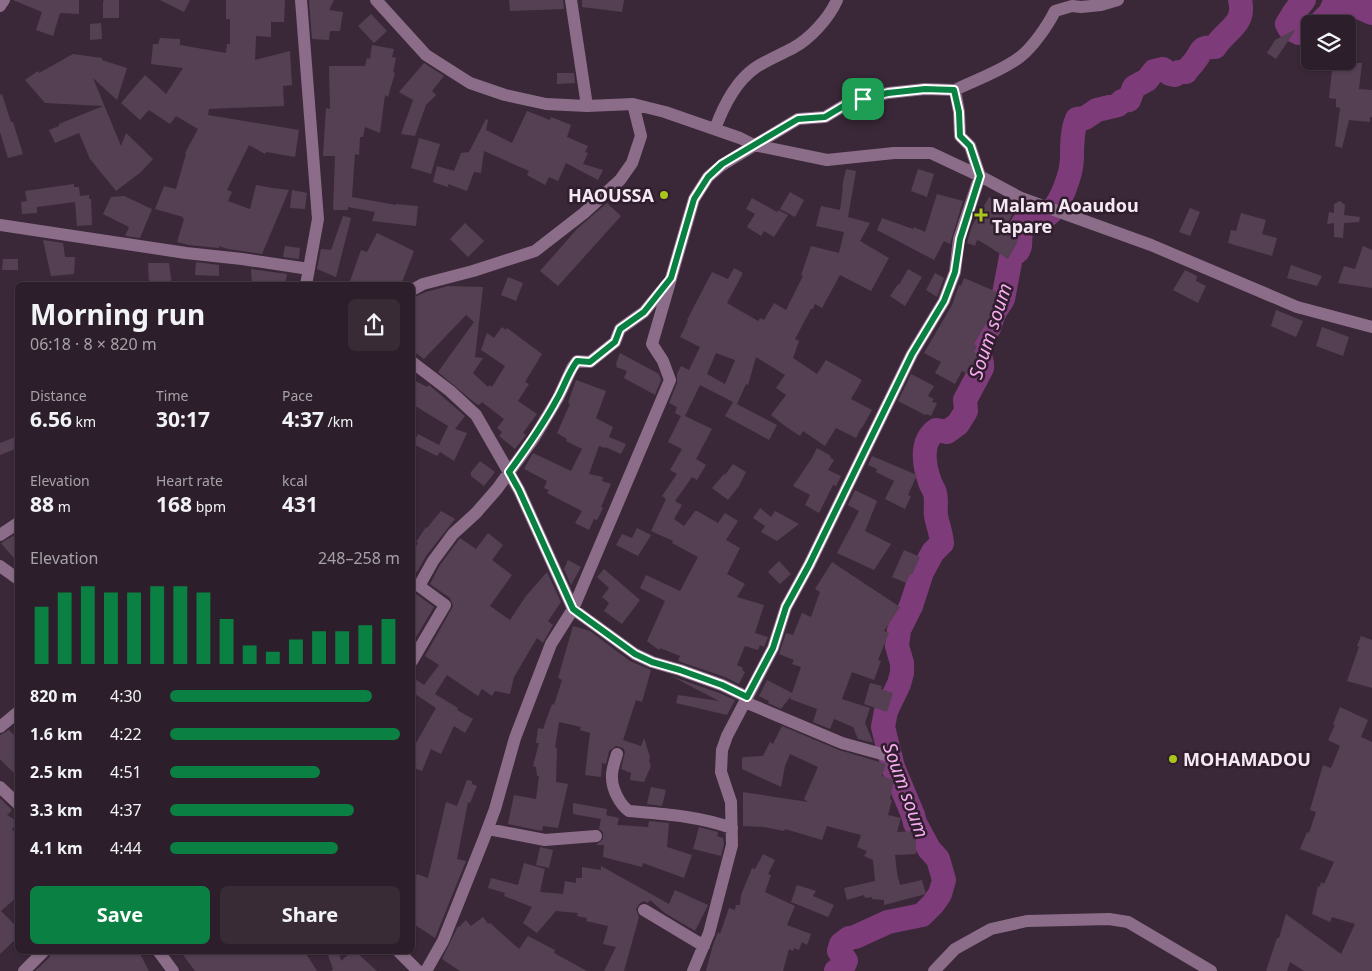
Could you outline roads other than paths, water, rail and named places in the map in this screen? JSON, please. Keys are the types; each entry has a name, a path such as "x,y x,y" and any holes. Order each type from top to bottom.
{"street":[{"path":"0,6 4,0"},
{"path":"0,226 186,253 242,259 309,280 318,219 301,0"},
{"path":"376,0 426,55 470,83 505,96 546,104 587,106 633,104 665,112 740,138 754,145 827,160 894,153 931,154 980,176 1021,198 1151,245 1297,307 1372,327"},
{"path":"571,0 587,106"},
{"path":"715,129 723,106 753,69 794,48 808,38 834,8 836,0"},
{"path":"426,971 443,941 488,829 515,738 551,644 573,609 670,380 663,361 652,344 694,199 708,177 722,164 798,119 825,117 845,105 888,93 925,89 954,90 990,74 1020,57 1040,34 1055,11 1072,6 1101,5 1118,0"},
{"path":"693,971 709,933 732,845 732,802 721,772 722,750 727,736 773,648 786,607 809,565 912,354 944,301 955,272 960,239 980,176 970,146 960,136 959,112 954,90"},
{"path":"415,288 423,284 473,271 535,251 584,213 620,180 632,163 641,136 633,104"},
{"path":"415,656 445,605 418,586 433,561 452,534 476,514 534,438 577,361 590,362 615,342 620,329 644,312 671,278"},
{"path":"415,364 450,391 476,415 519,490 573,609 635,654 652,662 722,685 746,700 842,743 889,756"},
{"path":"0,534 15,526"},
{"path":"0,566 15,577"},
{"path":"0,727 15,714"},
{"path":"617,754 612,777 614,787 624,808 628,811 680,815 732,828"},
{"path":"0,787 15,801"},
{"path":"488,829 545,840 596,836"},
{"path":"644,910 704,946"},
{"path":"934,971 955,948 990,930 1027,921 1109,919 1128,922 1211,971"},
{"path":"24,971 40,954"},
{"path":"160,954 173,971"},
{"path":"401,954 418,971"}],"waterway":[{"name":"Soum soum","path":"836,971 843,967 846,961 839,951 841,944 849,938 888,922 922,915 940,894 944,880 938,859 929,849 915,823 893,767 883,727 886,711 899,684 902,673 902,663 897,646 899,630 911,606 922,572 933,552 942,543 936,516 936,496 930,483 925,461 927,441 936,430 947,432 958,424 966,411 965,400 982,368 980,353 982,342 994,313 1003,299 1011,257 1018,251 1020,246 1021,227 1024,222 1046,216 1061,197 1070,172 1073,133 1077,119 1085,118 1097,110 1129,100 1134,87 1147,80 1154,71 1163,69 1175,75 1179,72 1186,72 1203,49 1215,47 1238,21 1241,8 1240,0"},
{"name":"Soum soum","path":"1301,32 1299,33 1289,28 1287,24 1304,0"},
{"name":"Soum soum","path":"1328,15 1336,0"},
{"name":"Soum soum","path":"1343,0 1372,13"}],"place":[{"name":"HAOUSSA","path":"664,195"},
{"name":"Malam Aoaudou Tapare","path":"981,215"},
{"name":"MOHAMADOU","path":"1173,759"}]}
